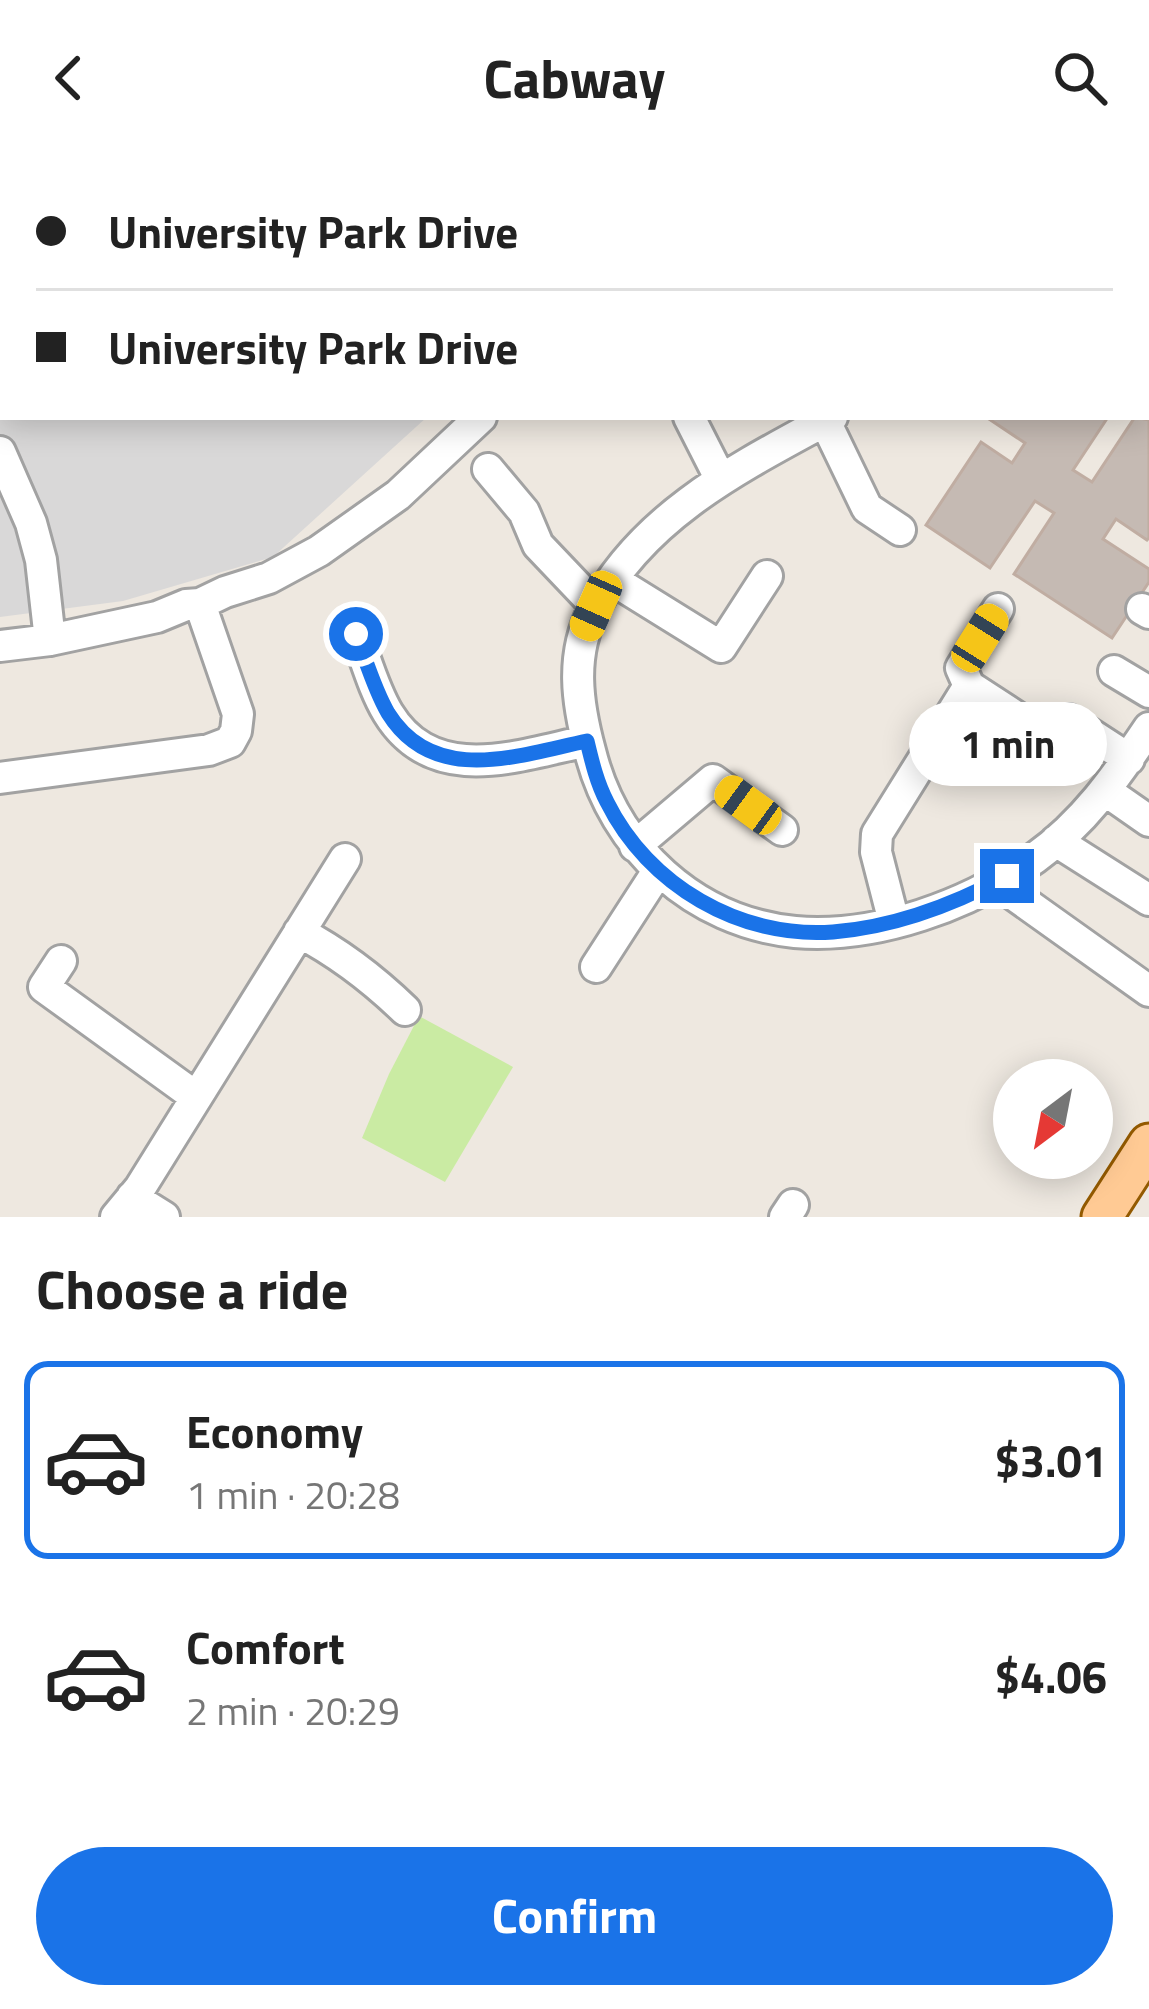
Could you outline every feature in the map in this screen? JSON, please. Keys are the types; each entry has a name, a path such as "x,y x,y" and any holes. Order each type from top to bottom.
{"main road":[{"path":"1102,1217 1149,1144"}],"street":[{"path":"0,646 157,617 269,578 320,551 398,495 479,420"},
{"path":"691,420 721,478"},
{"path":"823,420 721,478 651,535 596,606 578,654 577,685 595,774 635,846 658,871 716,910 754,924 795,932 831,932 894,922 970,896 1037,857 1106,791 1142,742 1057,728 969,686 961,668 998,609"},
{"path":"828,420 867,508 900,530"},
{"path":"0,452 32,523 50,640"},
{"path":"488,470 524,512 538,545 596,606"},
{"path":"613,580 721,647 767,576"},
{"path":"0,778 208,750 230,742 238,714 200,604"},
{"path":"356,634 389,716 406,736 443,757 485,762 587,741"},
{"path":"1114,670 1149,692"},
{"path":"894,922 876,852 877,835 969,686"},
{"path":"635,846 713,780 782,830"},
{"path":"1106,791 1149,821"},
{"path":"1056,841 1149,900"},
{"path":"164,1217 124,1207 345,859"},
{"path":"596,967 658,871"},
{"path":"996,882 1149,991"},
{"path":"299,932 334,950 405,1010"},
{"path":"61,961 44,987 196,1097"}],"shaded area":[{"path":"0,420 424,420 273,557 123,601 0,617"}],"green space":[{"path":"419,1016 513,1067 445,1182 362,1138"}],"building":[{"path":"990,420 1106,420 1073,470 1092,482 1133,420 1149,420 1149,538 1116,519 1103,539 1149,569 1149,582 1112,638 1014,574 1054,513 1035,501 990,568 926,525 981,442 1012,463 1025,443"}],"route":[{"path":"356,634 389,716 406,736 443,757 485,762 587,741 595,774 627,835 658,871 716,910 795,932 831,932 928,912 1007,876"}]}
